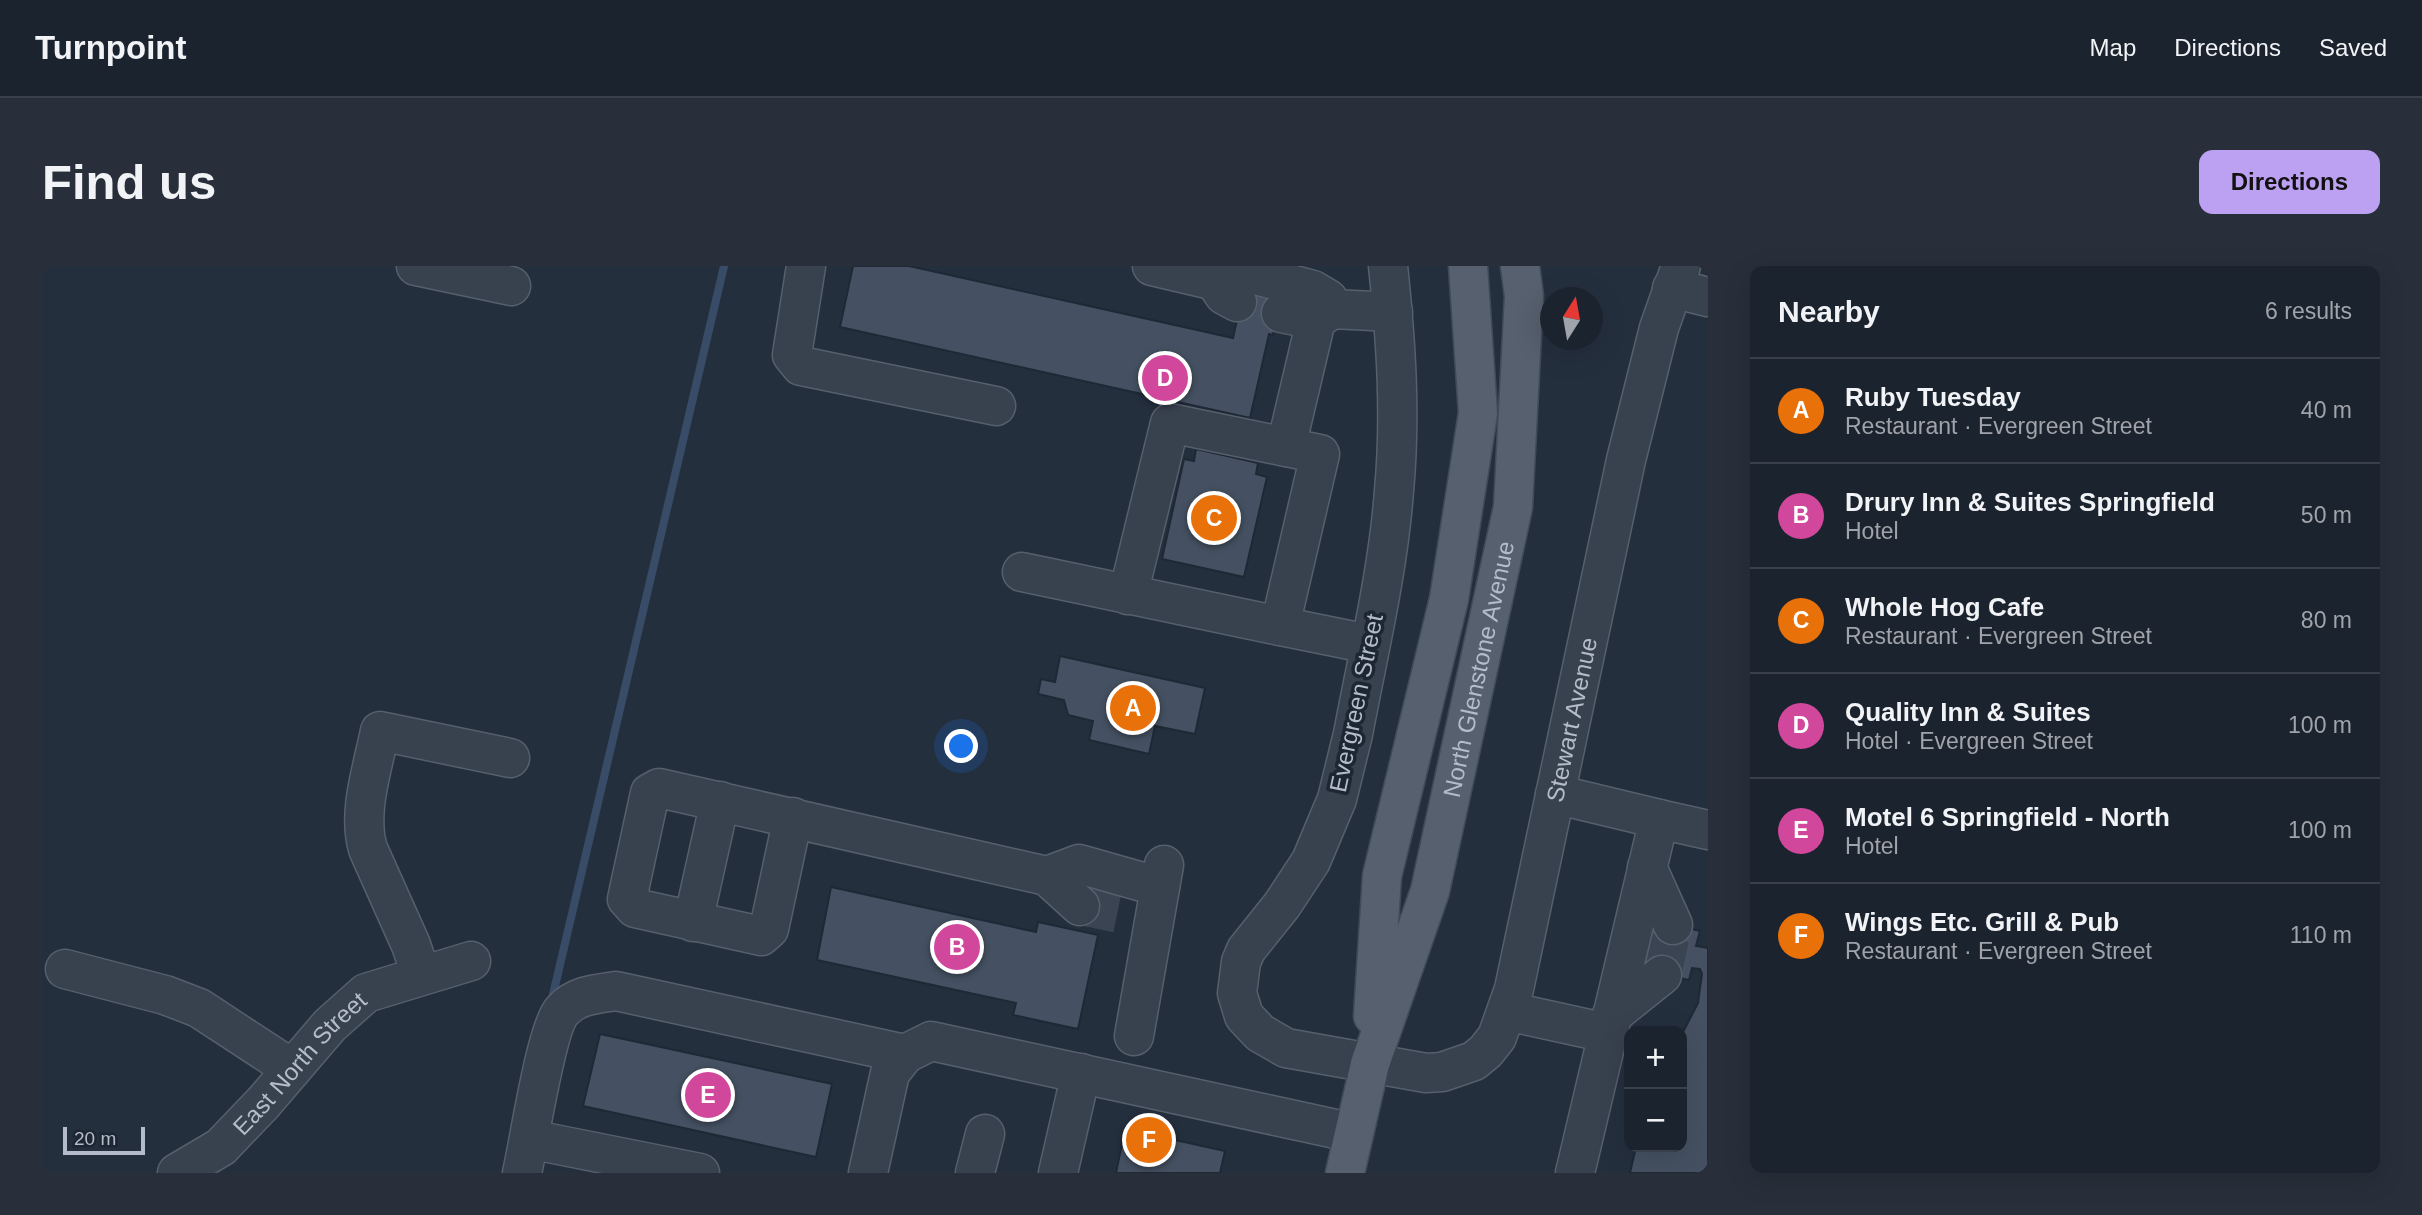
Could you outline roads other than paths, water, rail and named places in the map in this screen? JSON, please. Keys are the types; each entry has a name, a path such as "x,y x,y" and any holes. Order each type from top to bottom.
{"main road":[{"name":"North Glenstone Avenue","path":"1370,1063 1382,876 1449,599 1478,413 1468,266"},
{"name":"North Glenstone Avenue","path":"1346,1173 1370,1063 1430,891 1513,507 1524,296 1520,266"}],"street":[{"path":"416,266 511,286"},
{"path":"806,266 792,355 801,366 996,406"},
{"path":"1152,266 1229,292 1222,276 1233,270 1300,285 1328,299 1309,314 1286,447"},
{"name":"Evergreen Street","path":"1370,1063 1300,1051 1272,1041 1244,1016 1238,1001 1237,984 1238,972 1246,950 1297,883 1311,860 1325,830 1346,767 1390,533 1396,467 1398,375 1388,266"},
{"name":"Stewart Avenue","path":"1370,1063 1426,1073 1458,1068 1480,1057 1492,1044 1507,1011 1514,989 1632,434 1659,328 1687,284"},
{"path":"1309,314 1393,312"},
{"path":"1128,595 1170,423 1320,454 1280,626"},
{"path":"1022,572 1369,644"},
{"path":"421,975 364,835 365,811 380,731 510,758"},
{"path":"793,817 769,929 761,936 635,908 627,899 650,793 659,788 793,817 1047,876 1080,906"},
{"path":"1555,794 1708,830"},
{"path":"693,922 720,801"},
{"path":"1575,1173 1659,820"},
{"path":"1047,876 1079,864 1150,897 1134,1036"},
{"path":"1647,867 1673,925"},
{"name":"East North Street","path":"177,1173 221,1147 330,1025 366,993 471,961"},
{"path":"65,969 164,995 199,1008 292,1069"},
{"path":"1610,1024 1662,975"},
{"path":"700,1173 526,1156 549,1044 561,1012 585,995 616,991 905,1054"},
{"path":"1507,1011 1610,1024"},
{"path":"868,1173 890,1073 905,1054 931,1041 1354,1133"},
{"path":"1058,1173 1080,1073"},
{"path":"975,1173 985,1134"}],"waterway":[{"path":"551,1003 724,266"}],"tunnel":[{"path":"1080,906 1124,915"},
{"path":"1662,975 1673,925"}],"place":[{"name":"Quality Inn & Suites","path":"1165,378"},
{"name":"Whole Hog Cafe","path":"1214,518"},
{"name":"Ruby Tuesday","path":"1133,708"},
{"name":"Drury Inn & Suites Springfield","path":"957,947"},
{"name":"Motel 6 Springfield - North","path":"708,1095"},
{"name":"Wings Etc. Grill & Pub","path":"1149,1140"}]}
